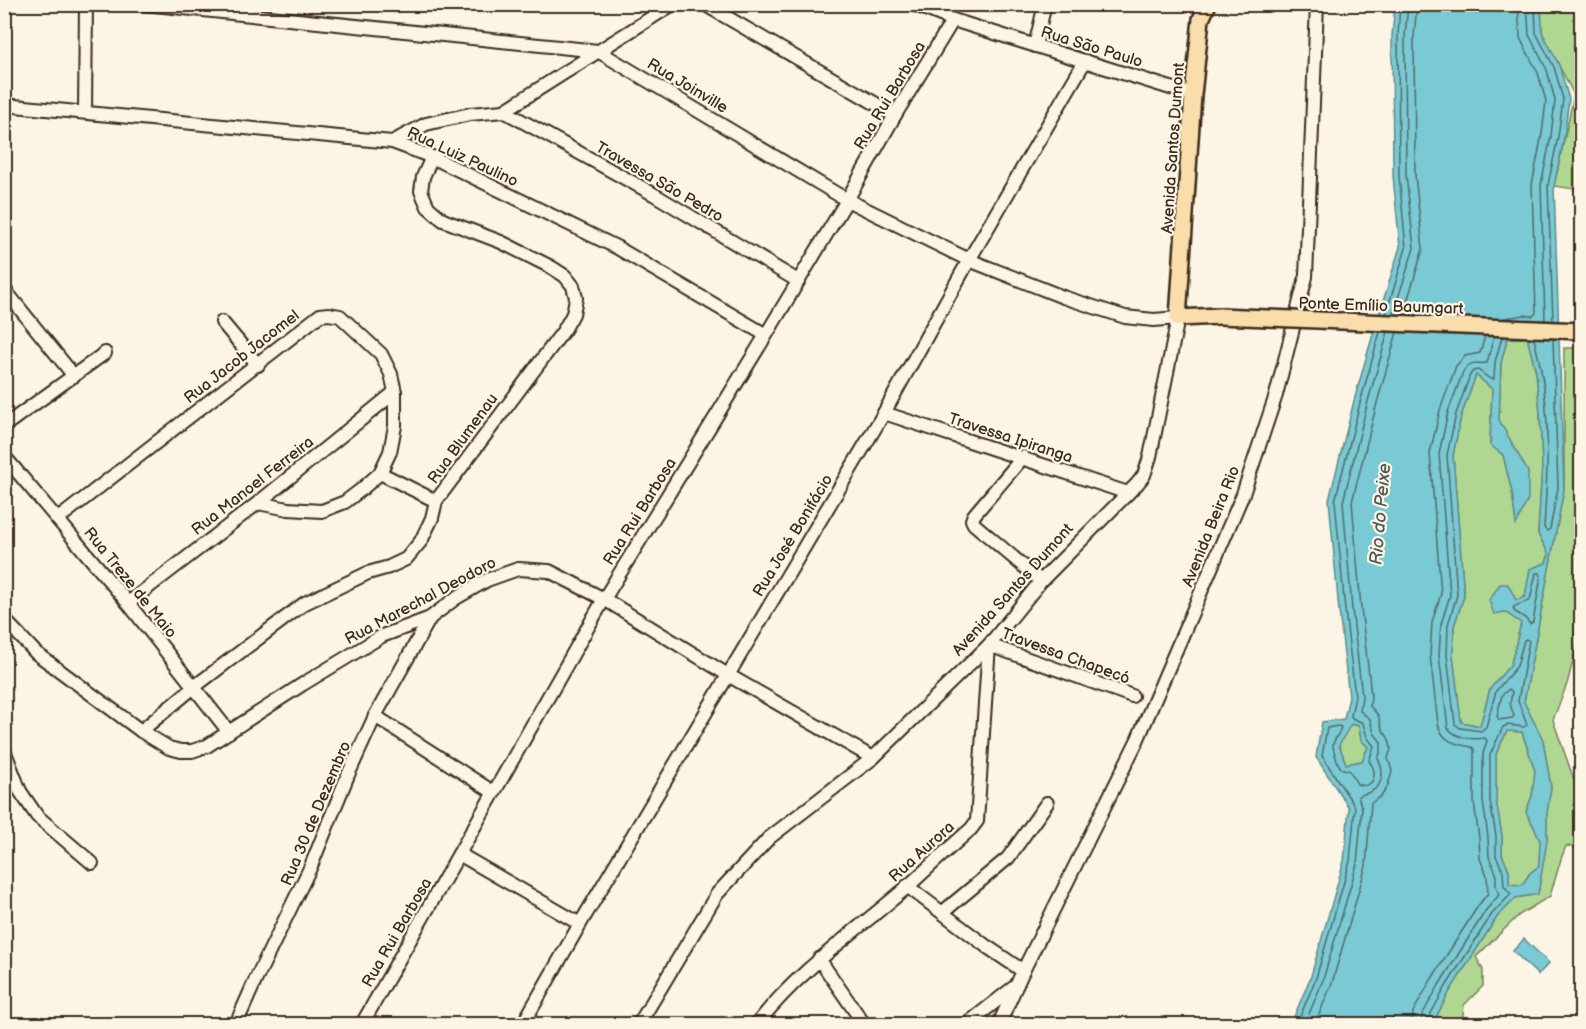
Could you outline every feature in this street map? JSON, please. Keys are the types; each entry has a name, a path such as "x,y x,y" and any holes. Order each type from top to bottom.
{"main road":[{"name":"Avenida Santos Dumont","path":"1178,318 1193,95 1201,19 1208,4"},
{"name":"Ponte Emílio Baumgart","path":"1178,318 1220,316 1581,331"}],"street":[{"path":"85,112 86,4"},
{"name":"Rua Joinville","path":"144,4 598,51 847,200 969,260 1063,297 1125,317 1154,320 1178,318"},
{"path":"393,142 426,124 471,114 504,111 673,4"},
{"path":"704,4 895,115"},
{"name":"Rua São Paulo","path":"913,4 953,20 1193,95"},
{"path":"1035,46 1045,4"},
{"name":"Avenida Beira Rio","path":"999,1024 1137,741 1243,494 1276,395 1306,277 1317,4"},
{"name":"Rua Rui Barbosa","path":"362,1024 603,599 766,335 953,20"},
{"name":"Rua José Bonifácio","path":"523,1024 884,412 1085,61"},
{"name":"Rua Luiz Paulino","path":"4,105 393,142 432,157 616,247 766,335"},
{"name":"Travessa São Pedro","path":"504,111 655,195 798,281"},
{"name":"Rua Blumenau","path":"141,731 194,687 305,603 406,558 421,542 432,518 436,501 564,330 573,314 576,298 573,286 565,276 501,242 442,220 428,207 422,191 423,177 432,157"},
{"path":"4,289 74,376"},
{"name":"Rua Jacob Jacomel","path":"58,519 320,315 340,316 381,354 391,374 395,392 395,426 390,452 380,473 345,502 322,511 288,510 258,502"},
{"name":"Avenida Santos Dumont","path":"639,1024 717,894 769,838 873,758 989,645 1041,581 1144,475 1150,457 1178,318"},
{"path":"222,322 258,365"},
{"path":"4,426 105,353"},
{"name":"Rua Manoel Ferreira","path":"128,603 395,392"},
{"name":"Travessa Ipiranga","path":"884,412 1128,493"},
{"name":"Rua Treze de Maio","path":"4,456 128,603 230,732"},
{"path":"1023,457 972,520 1041,581"},
{"path":"380,473 436,501"},
{"name":"Rua Marechal Deodoro","path":"4,619 36,653 141,731 168,748 192,751 207,746 382,636 430,618 456,598 487,580 518,569 549,571 603,599 728,675 873,758"},
{"name":"Rua 30 de Dezembro","path":"236,1024 312,866 348,775 375,716 430,618"},
{"name":"Travessa Chapecó","path":"989,645 1132,696"},
{"name":"Rua Aurora","path":"757,1024 773,1004 819,959 907,886 977,821 989,645"},
{"path":"375,716 493,792"},
{"path":"4,750 20,791 38,816 92,863"},
{"path":"943,912 1008,858 1047,803"},
{"path":"459,854 580,924"},
{"path":"907,886 1023,971"},
{"path":"819,959 864,1024"},
{"path":"967,1024 1016,986"}],"green space":[{"path":"1541,5 1579,5 1581,11 1582,125 1578,129 1581,136 1581,190 1554,186 1574,95 1542,32"},
{"path":"1527,337 1536,372 1540,413 1542,466 1538,534 1549,554 1546,563 1530,569 1525,597 1516,600 1505,612 1521,623 1511,664 1490,689 1480,726 1461,722 1453,655 1454,626 1464,596 1453,455 1461,416 1476,375 1492,389 1490,444 1503,455 1512,492 1516,523 1528,472 1499,420 1501,363 1507,339"},
{"path":"1564,348 1581,348 1581,631 1567,684 1553,720 1578,791 1581,792 1581,847 1566,846 1550,896 1519,915 1476,957 1483,970 1483,986 1464,1005 1462,1024 1436,1024 1434,1021 1450,991 1497,917 1516,898 1538,894 1547,840 1547,813 1551,787 1543,740 1524,702 1564,489"},
{"path":"1350,724 1359,726 1361,740 1368,747 1362,761 1346,764 1339,745"},
{"path":"1507,731 1522,732 1535,771 1532,796 1526,812 1540,841 1539,866 1530,873 1522,885 1509,885 1509,870 1502,855 1502,836 1496,800 1496,754"}],"water":[{"name":"Rio do Peixe","path":"1395,5 1541,5 1542,32 1559,65 1569,99 1554,186 1564,489 1524,702 1543,740 1551,787 1547,813 1547,840 1538,894 1516,898 1497,917 1450,991 1434,1021 1436,1024 1291,1024 1311,976 1344,861 1349,808 1316,757 1322,722 1344,719 1349,697 1329,500 1355,397 1400,247 1393,176 1392,36","holes":["1527,337 1536,372 1540,413 1542,466 1538,534 1549,554 1546,563 1530,569 1525,597 1516,600 1508,584 1500,584 1489,600 1494,614 1505,612 1521,623 1511,664 1490,689 1480,726 1461,722 1453,655 1454,626 1464,596 1453,455 1461,416 1476,375 1492,389 1490,445 1503,455 1512,492 1516,525 1528,499 1528,472 1499,420 1501,363 1507,339","1351,724 1359,726 1361,740 1368,747 1362,761 1346,764 1339,745","1507,731 1522,732 1535,771 1532,796 1526,812 1540,841 1539,866 1530,873 1522,885 1509,884 1509,870 1502,855 1502,836 1496,800 1496,754"]},
{"path":"1524,939 1549,963 1538,975 1513,951"}]}
